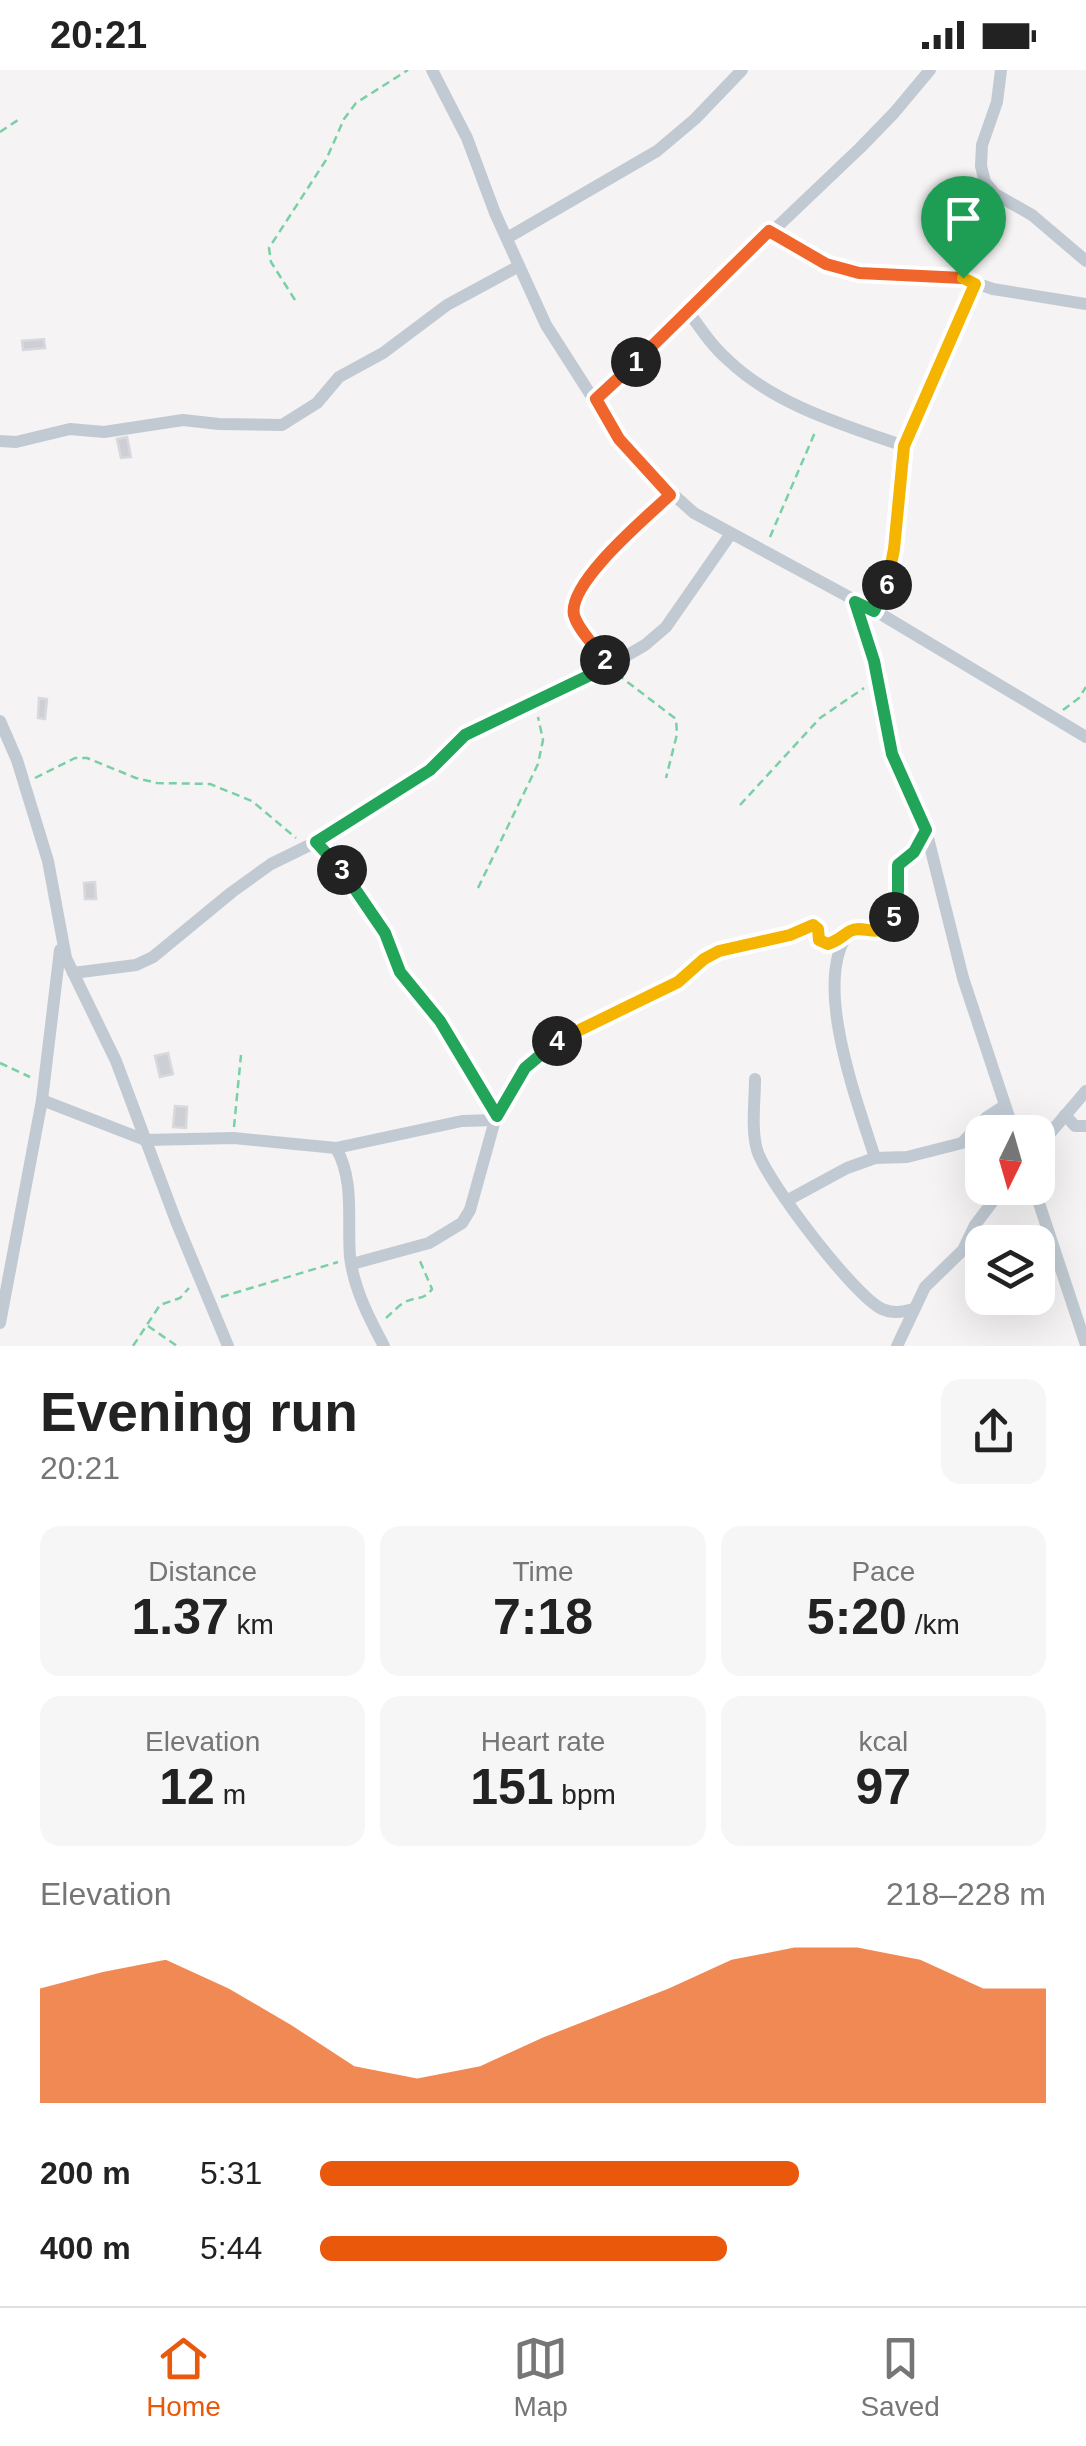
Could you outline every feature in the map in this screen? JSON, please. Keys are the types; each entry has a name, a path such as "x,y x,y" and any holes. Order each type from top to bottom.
{"street":[{"path":"432,70 467,138 519,266 568,362 619,439 670,495 730,535 874,611 1086,737"},
{"path":"507,238 658,151 742,70"},
{"path":"596,399 894,114 930,70"},
{"path":"1001,70 996,102 982,145 985,182 995,194 1032,215 1086,261"},
{"path":"769,231 826,264 859,273 950,276 1086,304"},
{"path":"0,441 16,442 70,429 104,432 184,420 282,424 317,403 339,377 383,353 447,305 519,266"},
{"path":"874,611 891,571 904,446 975,284"},
{"path":"688,311 730,363 821,416 904,446"},
{"path":"609,666 575,620 575,600 593,572 670,495"},
{"path":"72,973 136,965 153,957 232,892 430,770 465,735 645,645 666,628 730,535"},
{"path":"855,602 877,678 892,754 926,830 963,978 1007,1115"},
{"path":"0,721 25,784 48,861 61,942 72,973 116,1061 228,1346"},
{"path":"351,1261 429,1243 462,1224 470,1210 496,1118 525,1068 548,1046 572,1030 678,982 719,951 790,935 813,925 824,944 853,930 876,932 893,920 898,865 914,852 926,830"},
{"path":"845,937 836,982 838,1020 875,1158"},
{"path":"0,1323 42,1100 61,942"},
{"path":"755,1079 757,1148 772,1179 836,1268 863,1298 890,1312 913,1308"},
{"path":"1055,1125 1086,1091"},
{"path":"42,1100 145,1140 234,1138 336,1148 496,1118"},
{"path":"788,1200 846,1168 875,1158 907,1158 962,1143 986,1116 1004,1106"},
{"path":"1065,1115 1074,1126 1086,1126"},
{"path":"336,1148 344,1161 348,1185 351,1261 362,1304 384,1346"},
{"path":"897,1346 931,1278 963,1250 991,1205"},
{"path":"1040,1205 1086,1345"}],"path":[{"path":"295,300 271,262 269,248 326,160 344,119 356,103 408,70"},
{"path":"0,132 18,120"},
{"path":"763,552 821,416"},
{"path":"609,666 676,718 675,744 666,778"},
{"path":"740,805 820,718 877,678"},
{"path":"1054,717 1079,698 1086,687"},
{"path":"478,888 542,753 534,701"},
{"path":"25,784 75,758 88,758 136,778 210,784 252,801 338,864 385,933 400,972 440,1021 496,1118"},
{"path":"234,1138 242,1055"},
{"path":"0,1062 44,1084"},
{"path":"375,1330 402,1303 425,1298 432,1289 413,1246"},
{"path":"210,1299 351,1261"},
{"path":"133,1346 160,1305 180,1298 199,1275"},
{"path":"146,1325 177,1346"}],"building":[{"path":"44,339 45,348 23,350 22,341"},
{"path":"127,437 131,457 121,458 117,439"},
{"path":"39,698 47,699 45,719 38,718"},
{"path":"95,882 96,899 85,899 84,883"},
{"path":"168,1053 173,1074 160,1077 155,1056"},
{"path":"175,1106 187,1107 186,1128 173,1127"}],"route":[{"path":"769,231 826,264 859,273 963,278 975,284 904,446 894,549 885,590 874,611 855,602 874,661 892,754 926,830 914,852 898,865 893,920 876,932 850,930 834,943 819,940 818,929 813,925 790,935 719,951 678,982 572,1030 548,1046 525,1068 497,1116 440,1021 400,972 385,933 365,900 316,842 430,770 465,735 609,666 575,620 575,600 593,572 670,495 619,439 596,399 769,231"}]}
